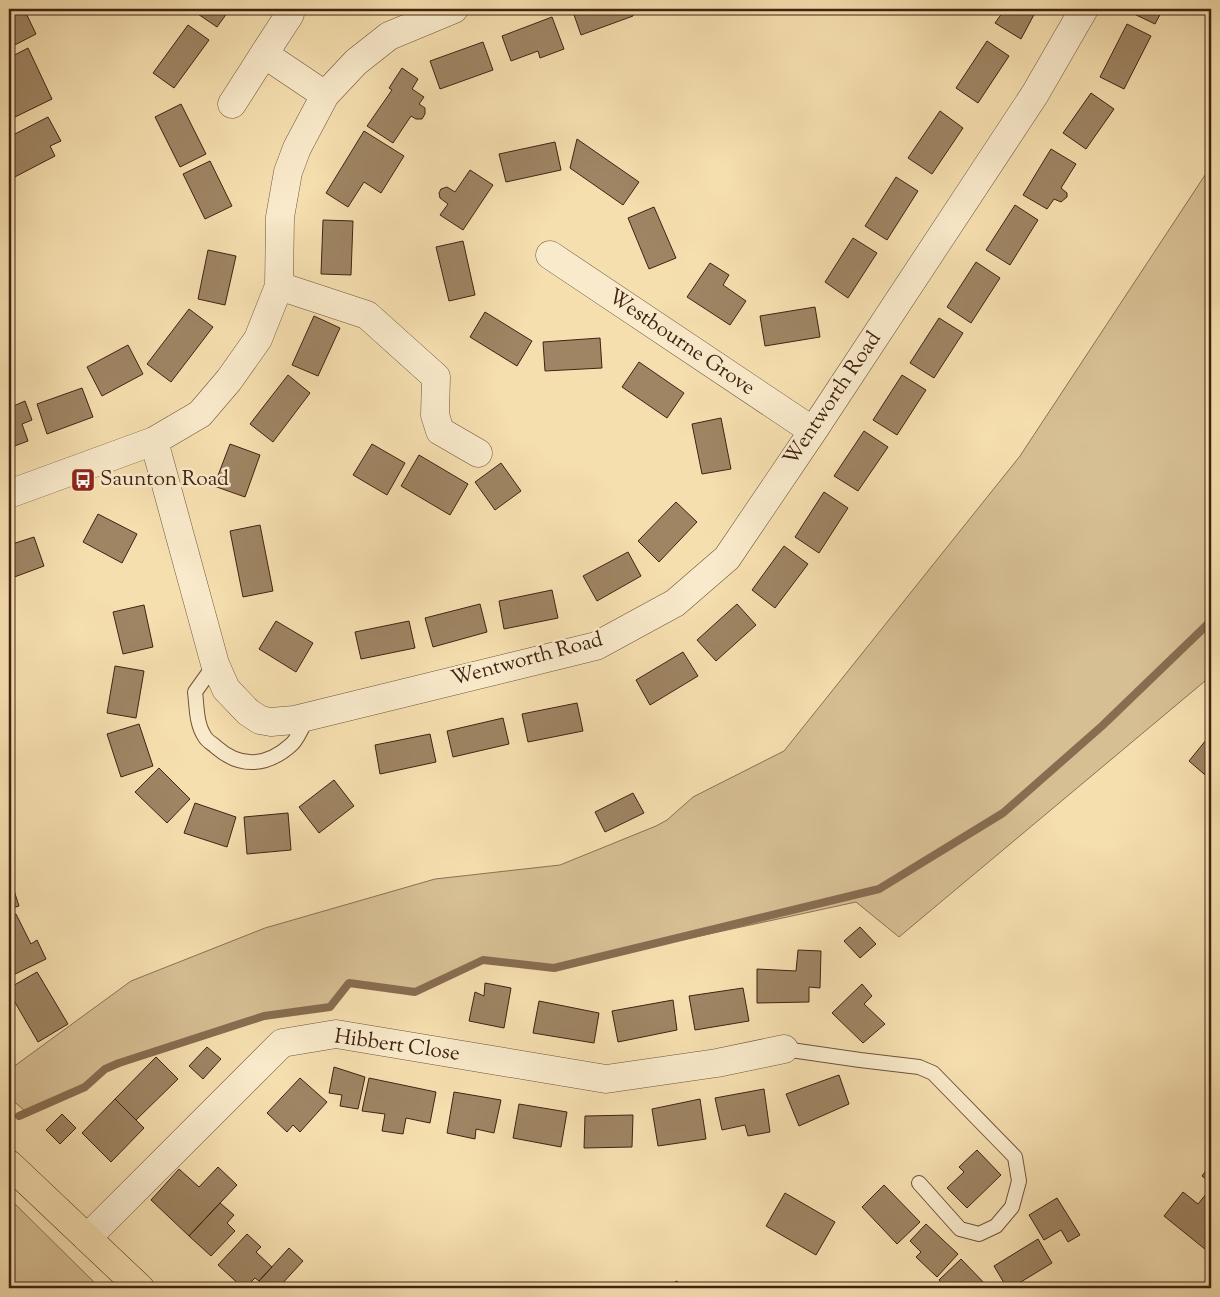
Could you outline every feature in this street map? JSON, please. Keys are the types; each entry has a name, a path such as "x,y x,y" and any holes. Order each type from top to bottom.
{"highway":[{"path":"9,1164 140,1288"}],"street":[{"path":"9,494 154,441 200,414 229,380 258,339 279,286 280,217 288,172 297,148 325,95 356,62 389,36 454,9"},
{"name":"Wentworth Road","path":"154,441 216,664 226,689 248,712 260,720 271,722 306,717 596,646 675,603 727,558 1035,94 1084,9"},
{"path":"232,104 290,14"},
{"path":"264,54 325,95"},
{"name":"Westbourne Grove","path":"550,255 813,431"},
{"path":"279,286 367,315 436,377 435,415 440,431 478,453"},
{"name":"Hibbert Close","path":"87,1238 282,1043 336,1034 606,1079 717,1063 784,1049"}],"lane":[{"path":"216,664 195,692 198,718 205,737 226,756 242,762 249,762 263,761 281,753 294,742 306,717"},
{"path":"784,1049 919,1067 933,1073 1015,1157 1019,1181 1012,1207 996,1226 979,1234 960,1229 918,1183"}],"shaded area":[{"path":"1211,166 1211,676 899,937 856,902 553,968 484,960 415,992 349,982 332,1008 265,1019 152,1051 105,1069 85,1087 26,1112 9,1097 9,1070 131,981 265,928 435,879 560,865 656,826 667,820 693,797 784,751 1020,456"},
{"path":"9,1198 100,1288 9,1288"}],"building":[{"path":"9,9 24,9 36,34 9,48"},
{"path":"197,9 230,9 217,27 195,12"},
{"path":"572,9 631,9 633,16 581,35"},
{"path":"1005,9 1037,9 1021,39 995,23"},
{"path":"1132,9 1163,9 1155,24 1130,12"},
{"path":"552,17 564,49 540,58 538,51 511,61 502,36"},
{"path":"1127,24 1151,36 1124,89 1100,77"},
{"path":"188,25 209,40 174,88 153,73"},
{"path":"987,41 1009,56 978,103 956,88"},
{"path":"483,42 493,70 440,89 430,61"},
{"path":"28,48 52,99 15,117 9,104 9,58"},
{"path":"402,68 418,79 412,89 424,97 419,104 425,108 425,114 422,119 416,119 411,116 393,143 367,126 392,90 389,88"},
{"path":"1091,93 1114,109 1086,149 1063,133"},
{"path":"181,104 206,154 180,167 155,117"},
{"path":"940,111 963,128 932,174 908,158"},
{"path":"48,117 61,141 50,146 55,156 9,180 9,156 15,152 9,137"},
{"path":"364,131 404,156 381,193 364,182 348,207 326,193"},
{"path":"577,139 639,182 623,205 570,168"},
{"path":"555,142 561,170 506,182 499,154"},
{"path":"1051,149 1076,164 1061,188 1067,193 1067,197 1061,202 1054,199 1047,209 1023,195"},
{"path":"210,161 232,206 205,219 183,174"},
{"path":"470,170 493,185 463,230 440,215 448,204 440,198 439,193 441,189 447,187 455,192"},
{"path":"896,177 918,191 887,240 865,226"},
{"path":"1015,205 1038,220 1010,265 986,250"},
{"path":"654,207 676,258 649,269 628,218"},
{"path":"323,220 353,221 351,275 321,274"},
{"path":"853,238 877,253 848,298 825,282"},
{"path":"463,241 475,295 449,301 436,247"},
{"path":"208,250 236,256 225,305 198,299"},
{"path":"976,262 1000,278 971,323 947,307"},
{"path":"710,263 729,275 723,285 746,301 730,325 687,297"},
{"path":"815,307 820,337 765,346 760,316"},
{"path":"189,309 213,327 171,382 147,364"},
{"path":"485,312 532,341 517,366 470,337"},
{"path":"314,316 340,328 318,376 292,365"},
{"path":"939,318 963,333 934,378 910,363"},
{"path":"600,338 602,368 545,371 543,342"},
{"path":"128,345 143,374 102,396 87,367"},
{"path":"639,362 684,393 667,418 622,387"},
{"path":"288,375 310,393 273,442 250,424"},
{"path":"902,375 926,390 897,435 873,420"},
{"path":"82,388 93,417 47,434 37,404"},
{"path":"25,401 32,420 22,424 28,441 9,448 9,408"},
{"path":"721,418 731,469 702,474 692,424"},
{"path":"864,431 888,447 858,491 834,476"},
{"path":"230,444 260,455 245,497 214,486"},
{"path":"372,444 405,463 387,495 353,475"},
{"path":"419,455 468,484 450,515 401,486"},
{"path":"501,463 521,491 495,510 475,482"},
{"path":"824,492 848,508 819,553 795,537"},
{"path":"676,502 697,522 659,562 638,541"},
{"path":"98,514 137,534 122,563 83,542"},
{"path":"260,525 273,591 243,597 230,531"},
{"path":"34,537 44,566 9,579 9,545"},
{"path":"784,546 808,564 775,608 752,590"},
{"path":"628,552 641,576 597,601 583,576"},
{"path":"552,590 558,618 504,629 499,601"},
{"path":"480,604 487,632 433,647 425,618"},
{"path":"737,604 756,625 716,661 697,640"},
{"path":"144,605 153,647 123,654 113,612"},
{"path":"276,621 313,643 296,672 259,649"},
{"path":"409,621 415,648 361,659 355,632"},
{"path":"683,652 698,676 650,705 636,680"},
{"path":"115,666 144,671 136,718 107,713"},
{"path":"577,703 583,731 528,742 522,714"},
{"path":"503,718 509,744 453,757 447,731"},
{"path":"139,724 153,766 121,777 107,734"},
{"path":"430,734 436,762 380,774 375,745"},
{"path":"1211,734 1211,780 1189,761"},
{"path":"159,768 190,799 167,823 135,792"},
{"path":"334,780 354,806 319,833 299,807"},
{"path":"633,793 644,813 605,832 595,812"},
{"path":"195,803 236,817 227,847 184,833"},
{"path":"288,813 291,850 247,854 244,817"},
{"path":"9,875 19,906 9,909"},
{"path":"16,914 31,944 37,940 46,959 9,977 9,917"},
{"path":"860,927 876,944 860,958 844,941"},
{"path":"798,950 821,951 820,988 809,987 809,1002 757,1003 757,969 796,971"},
{"path":"37,972 68,1024 38,1042 9,992 9,988"},
{"path":"485,983 511,988 504,1028 469,1021 475,992 484,996"},
{"path":"862,984 872,996 864,1004 885,1024 863,1043 832,1013"},
{"path":"743,988 749,1021 695,1030 689,996"},
{"path":"673,1000 677,1030 618,1042 612,1011"},
{"path":"539,1001 599,1013 594,1043 533,1033"},
{"path":"207,1047 221,1059 203,1079 189,1066"},
{"path":"156,1057 178,1079 136,1120 115,1099"},
{"path":"334,1067 365,1077 358,1109 340,1106 342,1095 329,1093"},
{"path":"839,1075 849,1104 799,1126 786,1094"},
{"path":"300,1078 327,1102 300,1132 293,1125 287,1132 267,1113"},
{"path":"369,1078 436,1092 430,1123 406,1118 403,1134 382,1131 385,1114 362,1111"},
{"path":"764,1089 770,1132 748,1136 745,1125 722,1130 715,1098"},
{"path":"454,1092 501,1100 494,1133 476,1129 475,1139 447,1133"},
{"path":"115,1099 144,1128 111,1162 82,1133"},
{"path":"700,1099 706,1139 658,1146 652,1109"},
{"path":"519,1104 567,1112 561,1147 513,1138"},
{"path":"62,1114 76,1128 60,1144 46,1130"},
{"path":"633,1115 632,1147 584,1148 585,1116"},
{"path":"977,1150 1001,1175 967,1208 947,1188 964,1172 959,1167"},
{"path":"1211,1164 1211,1183 1202,1176"},
{"path":"218,1167 237,1185 189,1236 151,1200 179,1169 199,1187"},
{"path":"884,1185 920,1222 897,1244 862,1207"},
{"path":"1211,1188 1211,1254 1164,1216 1183,1192 1198,1204"},
{"path":"785,1193 835,1222 816,1255 766,1226"},
{"path":"1057,1198 1080,1235 1068,1242 1061,1230 1044,1240 1029,1215"},
{"path":"220,1203 234,1215 227,1223 235,1231 211,1256 189,1236"},
{"path":"926,1224 958,1254 937,1277 916,1257 921,1252 910,1241"},
{"path":"247,1234 261,1247 256,1252 272,1267 259,1281 255,1278 243,1288 218,1265"},
{"path":"1038,1239 1052,1263 1011,1288 1007,1288 994,1266"},
{"path":"289,1248 303,1261 280,1286 283,1288 261,1288 264,1286 259,1281"},
{"path":"961,1259 989,1288 946,1288 939,1280"},
{"path":"676,1281 688,1288 671,1288"}],"waterway":[{"path":"19,1116 85,1087 105,1069 119,1063 264,1016 330,1007 349,983 415,992 483,960 554,968 879,889 1003,813 1102,726 1211,621"}],"place":[{"name":"Saunton Road","path":"83,480"}]}
